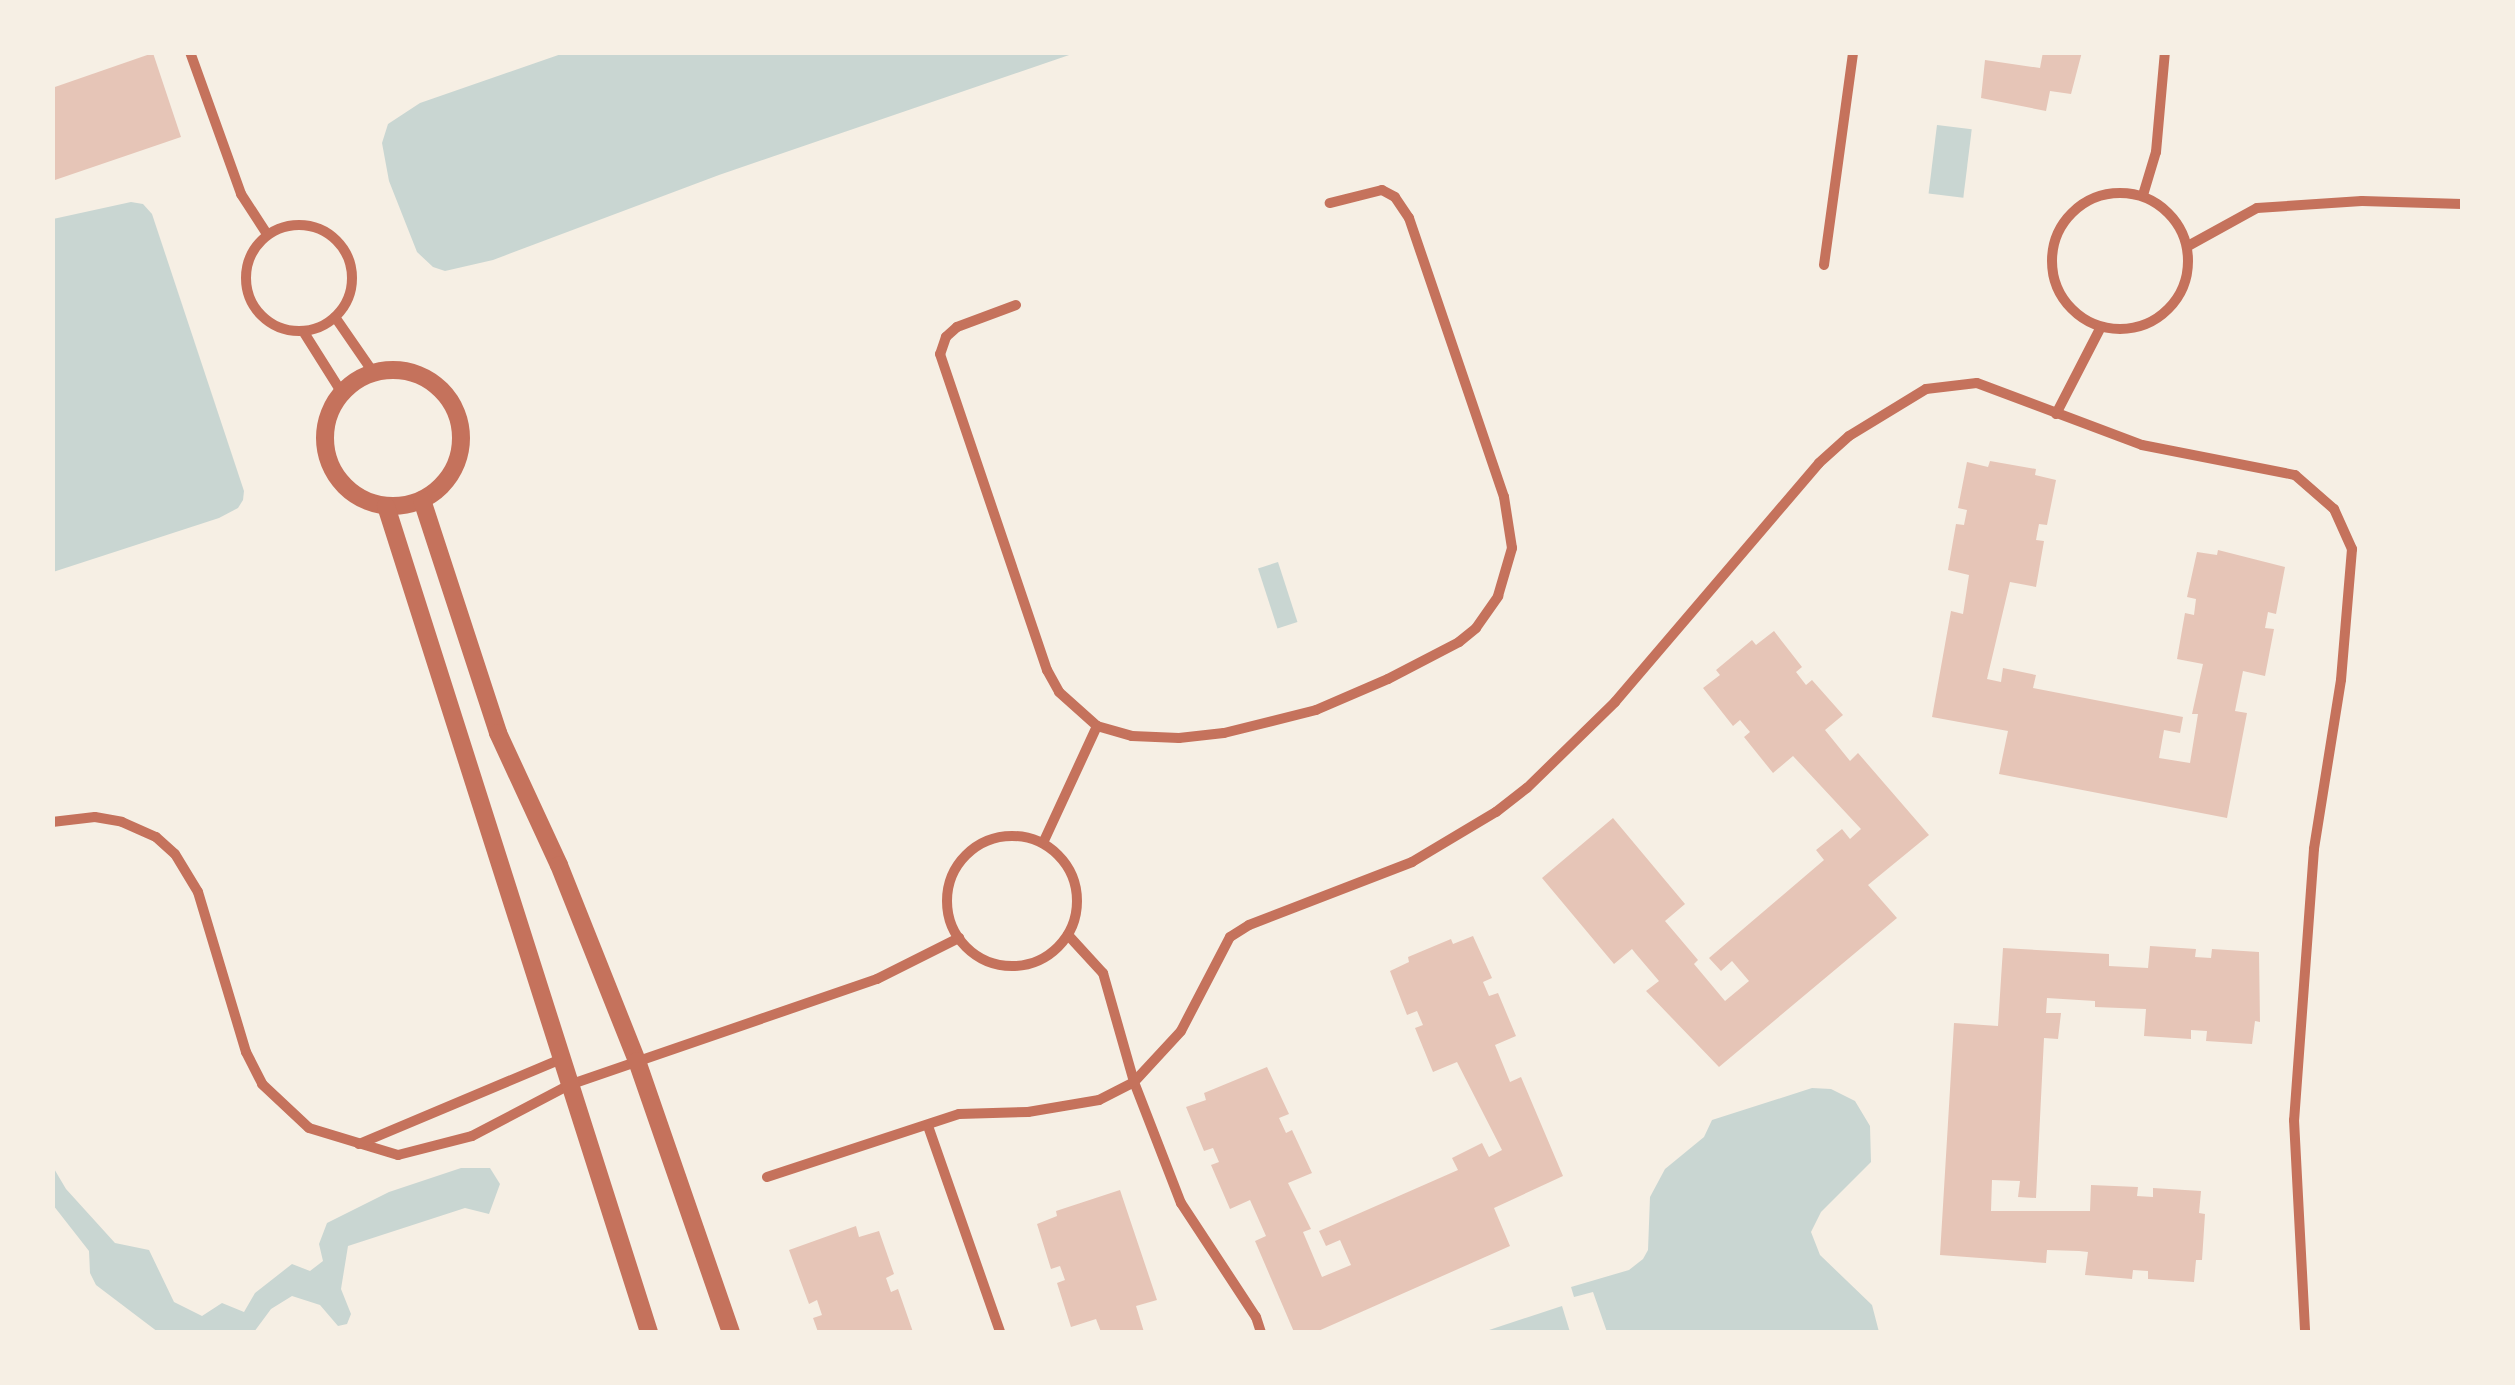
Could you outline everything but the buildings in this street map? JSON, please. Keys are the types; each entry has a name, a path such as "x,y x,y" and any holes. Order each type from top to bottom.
{"street":[{"path":"190,52 241,194 267,234"},
{"path":"1824,265 1854,52"},
{"path":"2143,195 2156,152 2165,52"},
{"path":"1016,305 957,327 946,337 940,354 1046,670 1059,692 1097,726 1132,736 1179,738 1284,720 1331,705 1459,642 1476,628 1504,586 1512,548 1511,519 1409,218 1396,197 1382,190 1330,203"},
{"path":"2110,193 2143,195 2164,206 2188,246 2185,281 2168,311 2148,324 2125,330 2101,327 2082,318 2056,285 2054,242 2064,221 2079,206 2110,193"},
{"path":"2188,246 2257,208 2362,201 2462,204"},
{"path":"301,224 319,228 346,251 352,286 335,317 303,332 270,324 248,297 247,262 267,234 301,224"},
{"path":"335,317 373,372"},
{"path":"2056,414 2101,327"},
{"path":"303,332 342,393"},
{"path":"373,372 418,374 452,402 460,424 461,447 454,468 441,487 422,500 386,506 348,489 327,453 325,432 342,393 373,372"},
{"path":"767,1178 960,1114 1028,1112 1099,1100 1134,1082 1181,1030 1200,1001 1230,937 1427,854 1473,829 1527,788 1615,702 1819,463 1849,436 1926,389 1977,383 2142,445 2295,475 2334,509 2352,549 2341,680 2314,849 2294,1120 2305,1332"},
{"path":"422,500 498,733 559,865 637,1061 731,1332"},
{"path":"386,506 649,1332"},
{"path":"1043,843 1097,726"},
{"path":"52,822 95,817 122,822 156,837 175,854 198,892 246,1052 262,1084 309,1128 398,1154 448,1144 518,1116 569,1085 877,980 959,938"},
{"path":"1001,836 1023,836 1043,843 1066,864 1077,898 1068,935 1054,951 1035,962 1014,966 992,963 959,938 950,918 947,897 952,875 964,857 980,844 1001,836"},
{"path":"1068,935 1103,973 1134,1082 1181,1204 1256,1318 1261,1332"},
{"path":"358,1145 561,1059"},
{"path":"928,1126 1000,1332"}],"shaded area":[{"path":"567,52 1075,53 719,175 493,260 445,271 433,267 417,252 389,181 382,143 388,124 420,103"},
{"path":"1937,125 1972,129 1963,198 1929,193"},
{"path":"131,202 143,204 152,214 244,491 243,500 238,508 219,518 53,572 53,219"},
{"path":"1278,562 1297,622 1277,628 1258,568"},
{"path":"1812,1088 1831,1089 1855,1101 1870,1126 1871,1162 1821,1212 1811,1232 1820,1255 1872,1305 1879,1332 1607,1332 1593,1292 1574,1297 1571,1287 1629,1270 1643,1259 1648,1250 1650,1197 1665,1169 1704,1137 1712,1120"},
{"path":"53,1167 66,1189 115,1243 149,1250 174,1302 202,1316 222,1303 244,1312 255,1293 292,1264 310,1271 323,1261 319,1244 327,1223 389,1192 461,1168 490,1168 500,1184 489,1214 465,1208 348,1246 341,1289 351,1314 347,1324 338,1326 320,1305 292,1296 271,1309 254,1332 158,1332 96,1285 90,1273 89,1251 53,1205"},
{"path":"1562,1306 1570,1332 1483,1332"}]}
